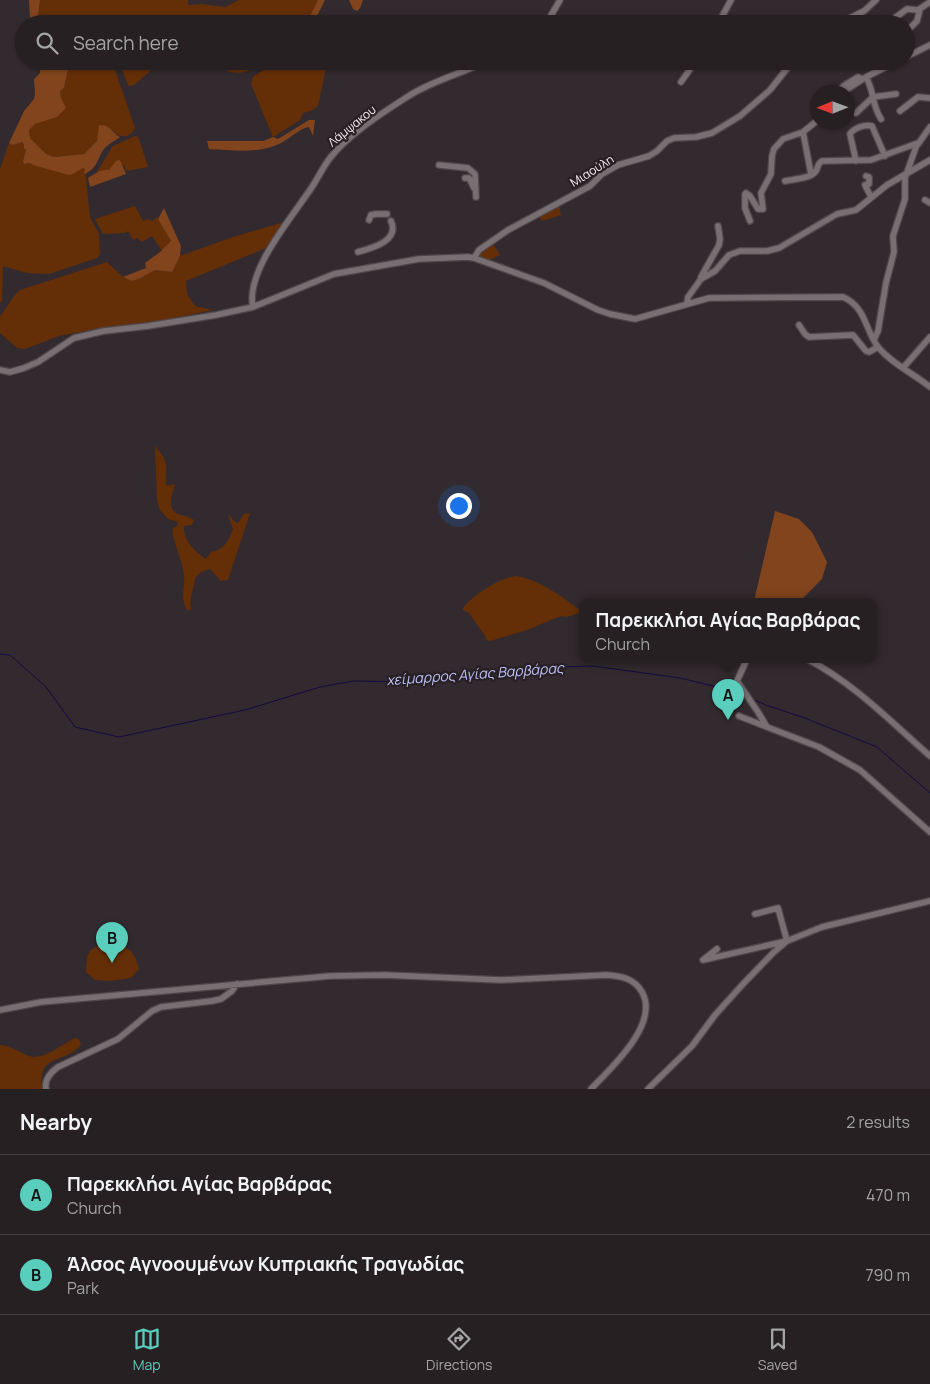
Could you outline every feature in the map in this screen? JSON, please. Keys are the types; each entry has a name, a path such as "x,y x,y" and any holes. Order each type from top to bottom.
{"street":[{"path":"551,15 560,0"},
{"path":"724,13 730,0"},
{"path":"856,15 864,11 876,0"},
{"path":"899,15 907,9 920,9 930,2"},
{"path":"915,23 920,9"},
{"path":"915,52 930,45"},
{"name":"Λάμψακου","path":"253,307 251,300 253,289 266,253 313,186 330,158 365,125 410,95 467,70"},
{"path":"681,82 690,70"},
{"name":"Μιαούλη","path":"474,258 479,250 508,230 590,186 602,174 618,165 649,156 667,141 674,138 696,137 712,133 740,116 770,90 786,70"},
{"path":"854,85 880,70"},
{"path":"846,85 858,77 864,78 872,89 875,108 882,119"},
{"path":"855,113 873,97 896,94"},
{"path":"900,111 918,97 930,98"},
{"path":"856,162 850,134 868,125 872,126 885,156"},
{"path":"750,221 745,205 745,194 748,194 757,208 762,210 761,193 771,174 774,149 788,136 803,132 810,126"},
{"path":"874,340 878,331 886,283 894,252 893,236 904,199 905,175 918,143 930,127"},
{"path":"803,132 811,174"},
{"path":"785,181 811,174 816,171 819,163 822,161 856,162 871,160 918,143"},
{"path":"700,279 715,271 724,259 732,253 767,251 779,248 837,214 856,210 887,184 930,160"},
{"path":"439,166 468,168 475,174 476,198 470,178 465,178"},
{"path":"866,176 869,177 869,184 862,186 871,198"},
{"path":"369,220 371,215 386,214"},
{"path":"358,252 382,244 391,237 393,227 391,221"},
{"path":"688,303 688,297 719,245 718,226"},
{"path":"0,370 10,372 24,368 38,362 66,342 90,333 148,326 253,307 334,274 438,257 474,258 544,284 593,308 635,319 709,298 842,297 859,309 878,347 930,387"},
{"path":"799,325 809,337 852,335 855,336 866,351 869,352 878,347"},
{"path":"903,368 930,337"},
{"path":"745,663 737,681 748,695 766,727"},
{"path":"815,663 838,676 852,687 930,756"},
{"path":"739,716 820,747 846,761 860,770 930,832"},
{"path":"716,949 703,960 787,942 822,927 930,900"},
{"path":"755,914 778,908 787,942"},
{"path":"648,1089 692,1046 715,1015 755,971 787,942"},
{"path":"0,1010 41,1002 307,977 385,975 501,980 621,976 639,987 644,995 647,1006 646,1015 643,1024 629,1046 609,1071 591,1089"},
{"path":"46,1089 51,1072 118,1039 152,1011 161,1007 220,999 232,991 237,984"}],"shaded area":[{"path":"29,0 40,0 38,15 30,15"},
{"path":"40,0 188,0 188,5 203,4 225,7 239,0 318,0 310,15 38,15"},
{"path":"318,0 325,0 318,15 310,15"},
{"path":"349,0 363,0 357,11 353,9"},
{"path":"40,70 68,70 64,88 60,91 66,108 57,117 35,124 29,130 30,138 46,154 54,157 84,154 97,141 99,125 108,127 120,137 106,147 95,166 89,172 84,174 85,169 83,168 69,175 30,163 24,164 26,150 22,142 13,145 9,143 24,111 34,99 34,79 40,73"},
{"path":"68,70 115,70 135,128 129,135 123,136 116,134 110,128 98,137 97,141 84,154 53,157 46,154 30,138 29,130 35,124 60,114 65,108 60,90 64,88"},
{"path":"122,70 152,70 134,85 129,86"},
{"path":"225,70 250,70 241,73"},
{"path":"264,70 326,70 318,106 311,111 303,113 300,120 273,137 251,84 253,77"},
{"path":"309,120 315,120 313,136 309,127 279,144 262,149 244,151 209,149 207,141 263,141 273,137 278,139"},
{"path":"135,136 139,139 148,167 126,171 124,165 112,167 109,171 105,170 96,173 113,146"},
{"path":"22,142 26,150 23,161 25,164 30,163 66,173 85,168 90,217 99,234 100,254 97,258 49,274 27,273 3,266 2,301 0,303 0,169 9,143 13,145"},
{"path":"120,160 126,174 90,187 88,178 101,171 109,170 116,161"},
{"path":"559,205 561,215 542,221 539,217"},
{"path":"135,206 143,221 148,219 153,221 157,217 171,241 162,251 152,236 142,242 137,238 133,240 128,231 125,233 103,234 95,219"},
{"path":"164,208 181,246 180,256 172,272 155,270 132,281 123,277 146,268 145,263 171,241 158,219"},
{"path":"284,222 266,248 186,281 187,294 195,306 213,310 150,323 123,327 112,326 59,336 25,349 17,348 0,333 0,316 20,290 107,262 123,277 132,281 155,270 172,272 180,256 230,238"},
{"path":"492,242 500,255 487,261 478,258 480,252"},
{"path":"155,446 162,454 165,462 167,486 175,484 171,501 172,509 178,514 194,520 192,525 184,526 185,536 194,549 206,559 211,552 223,547 230,537 233,529 228,514 238,523 244,514 250,513 228,580 221,581 210,569 201,572 195,578 191,609 187,611 183,598 184,582 181,561 174,541 173,528 177,526 178,522 168,519 160,510 157,501"},
{"path":"775,511 799,519 812,532 827,562 822,579 803,598 755,598"},
{"path":"516,576 542,585 579,610 579,613 566,617 562,616 527,630 490,641 486,640 469,613 463,610 463,608 487,588 509,577"},
{"path":"112,941 123,946 133,954 139,969 131,978 110,981 95,980 86,972 87,958 91,950"},
{"path":"75,1038 79,1039 81,1045 67,1055 53,1061 43,1070 43,1089 0,1089 0,1045 34,1057 46,1054"}],"waterway":[{"name":"χείμαρρος Αγίας Βαρβάρας","path":"0,654 10,655 46,687 75,727 119,737 245,710 320,687 353,681 413,682 523,668 593,666 680,678 742,693"},
{"name":"χείμαρρος Αγίας Βαρβάρας","path":"752,699 877,747 930,793"}],"place":[{"name":"Παρεκκλήσι Αγίας Βαρβάρας","path":"728,720"},
{"name":"Άλσος Αγνοουμένων Κυπριακής Τραγωδίας","path":"112,963"}]}
